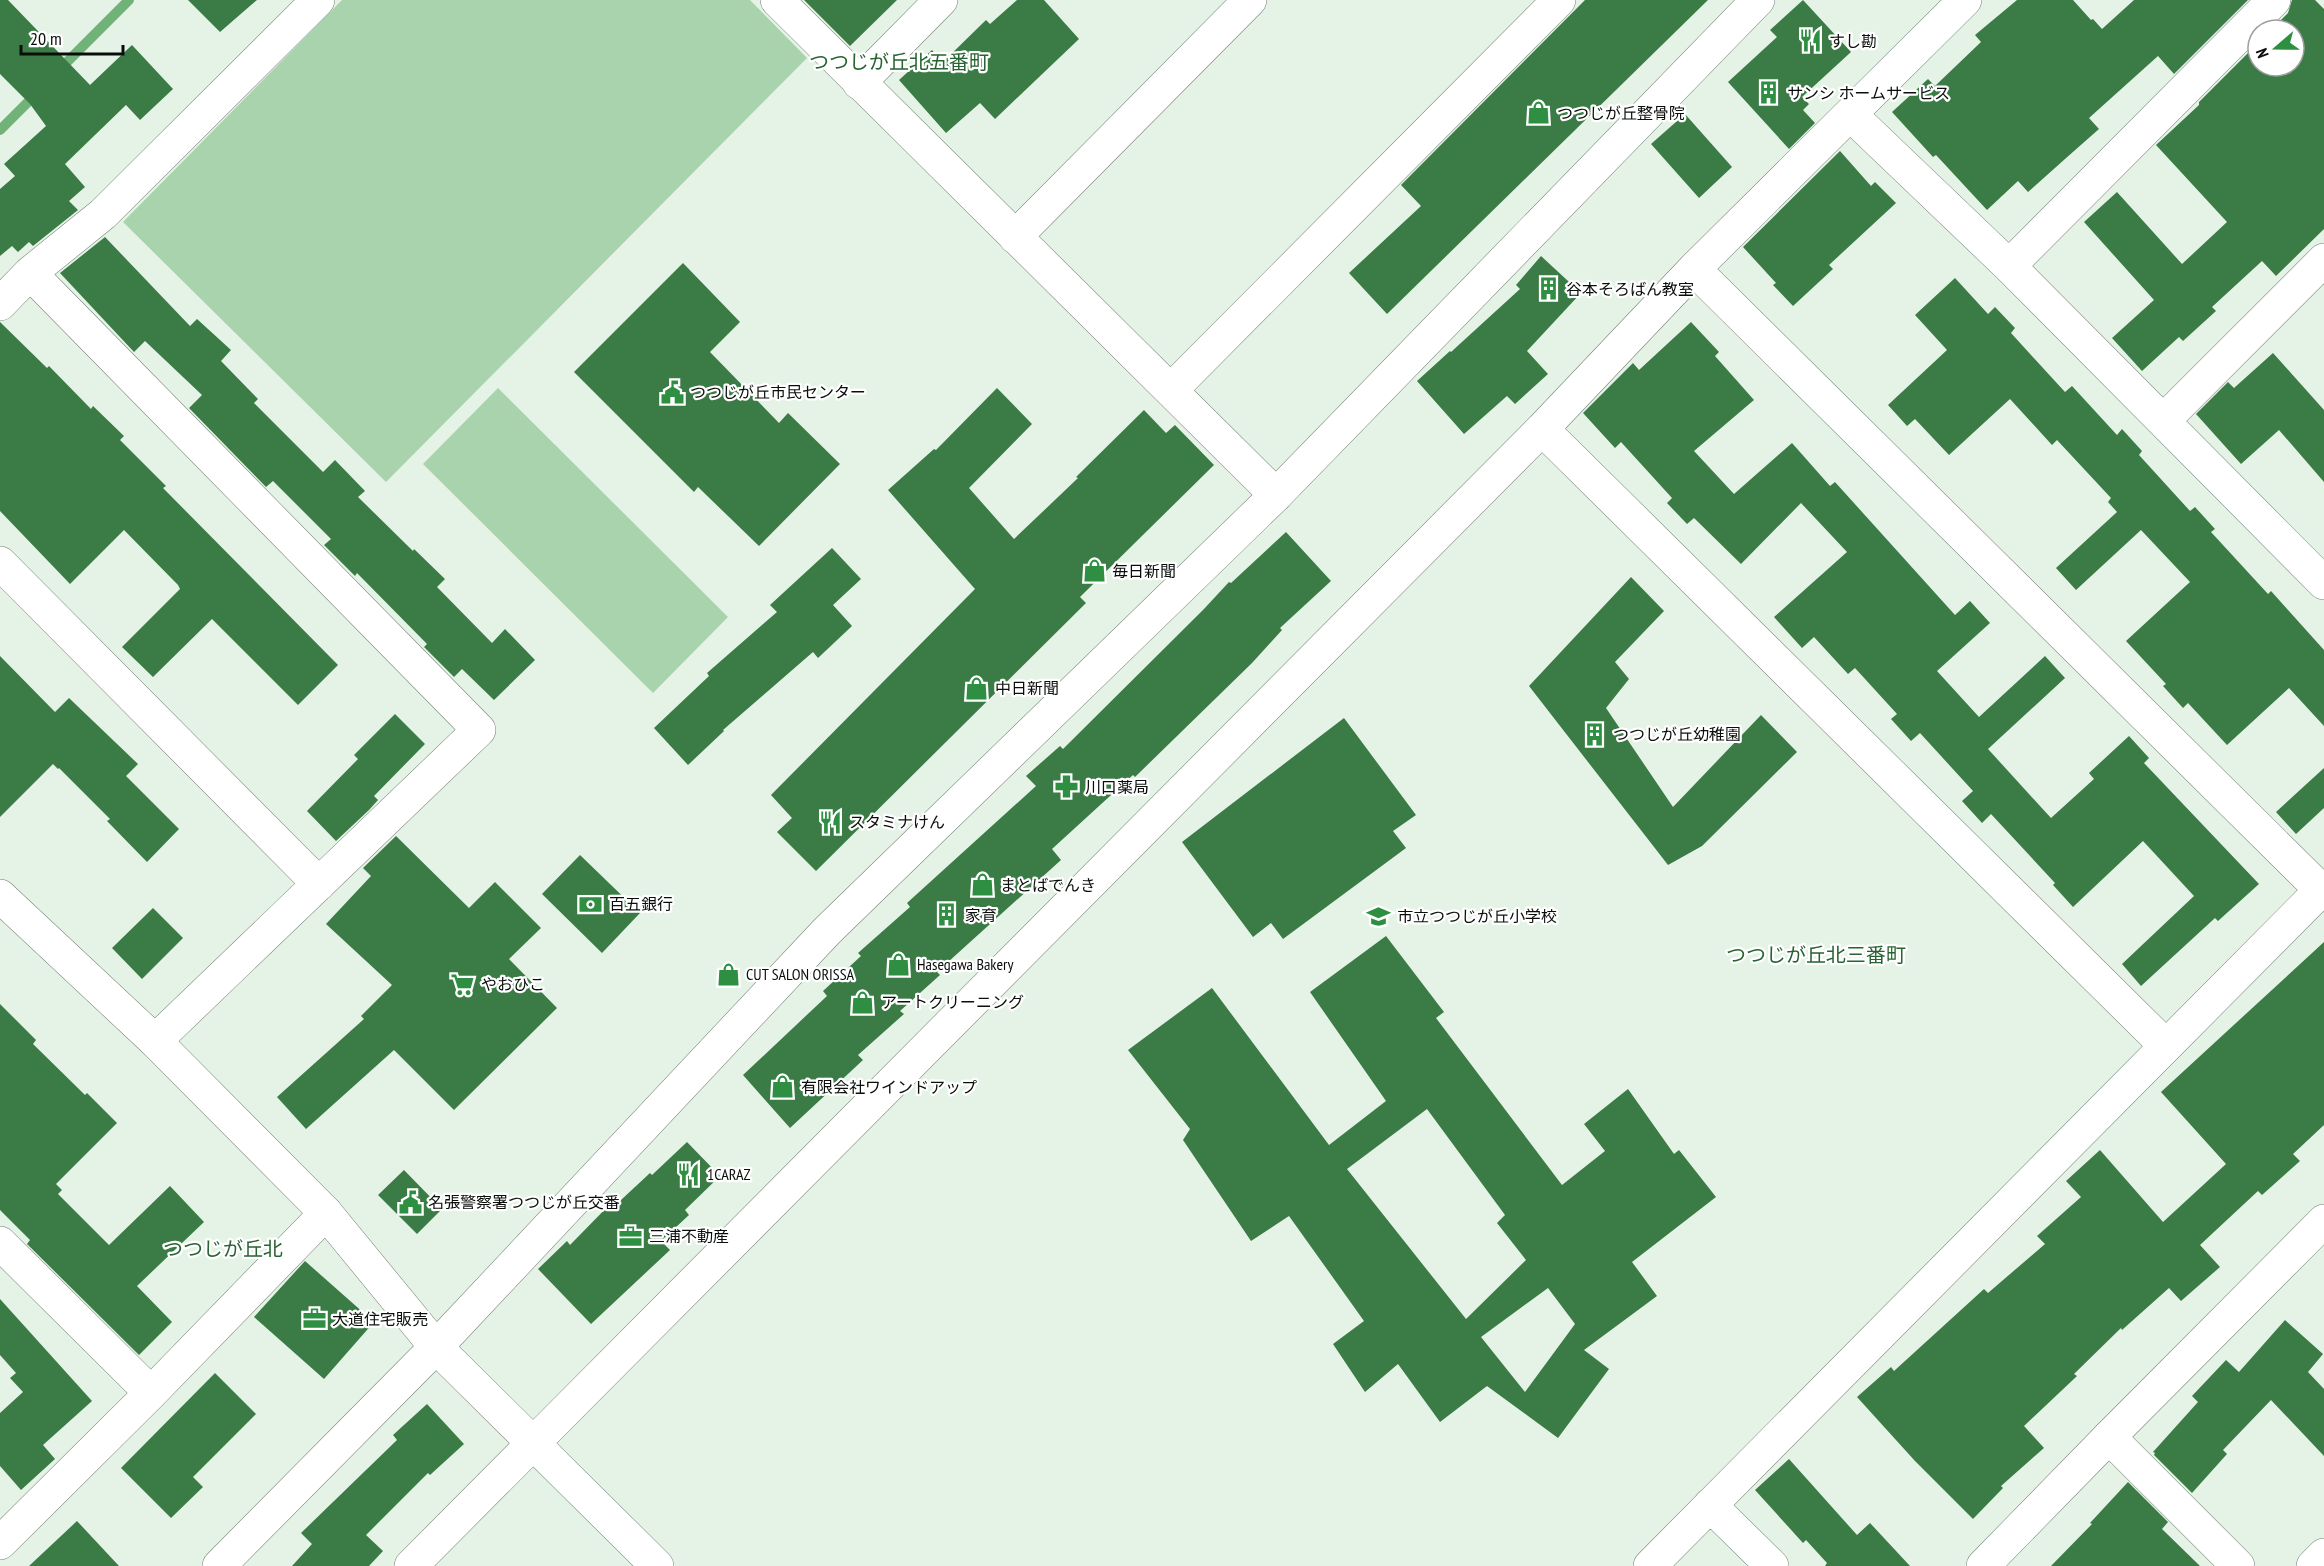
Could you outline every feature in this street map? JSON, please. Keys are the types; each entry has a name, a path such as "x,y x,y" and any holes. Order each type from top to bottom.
{"street":[{"path":"0,304 30,273 103,214 318,0"},
{"path":"777,0 1276,495"},
{"path":"859,83 941,0"},
{"path":"1015,237 1250,0"},
{"path":"1171,390 1559,0"},
{"path":"219,1566 436,1347 827,931 1276,495 1758,0"},
{"path":"428,1561 533,1443 1542,429 1694,269 1965,0"},
{"path":"2009,266 2274,0"},
{"path":"1851,115 2009,266 2323,580"},
{"path":"2164,420 2324,260"},
{"path":"1650,1566 2323,890 1694,269"},
{"path":"30,273 478,730 155,1041"},
{"path":"1542,429 2166,1046"},
{"path":"0,563 319,884"},
{"path":"0,896 155,1041 326,1213 436,1347 657,1566"},
{"path":"0,1543 152,1393 326,1213"},
{"path":"1983,1566 2324,1221"},
{"path":"0,1244 152,1393"},
{"path":"2109,1437 2238,1566"},
{"path":"1710,1505 1772,1566"},
{"path":"2313,1566 2324,1555"}],"green space":[{"path":"342,0 750,0 807,58 386,482 123,222"},
{"path":"498,388 728,617 653,693 423,464"}],"building":[{"path":"0,0 8,0 90,85 132,45 173,89 140,120 126,105 65,164 85,187 69,201 78,210 33,246 29,242 18,252 12,246 0,256 0,189 15,176 4,164 46,126 30,104 0,74"},
{"path":"188,0 257,0 220,32"},
{"path":"804,0 897,0 850,46"},
{"path":"1017,0 1044,0 1079,39 995,119 980,103 946,133 899,80 932,50 942,63 986,20 990,24"},
{"path":"1585,0 1708,0 1387,314 1349,273 1421,206 1401,185"},
{"path":"1803,0 1851,52 1802,97 1809,104 1803,110 1815,123 1789,149 1728,82 1777,37 1770,30"},
{"path":"2017,0 2073,0 2102,29 2134,0 2248,0 2174,74 2158,56 2089,118 2099,129 2028,192 2018,181 1987,210 1936,155 1933,157 1892,112 1928,79 1935,86 1981,42 1975,35"},
{"path":"2292,0 2315,0 2324,9 2324,229 2276,276 2262,261 2212,307 2216,311 2183,341 2179,337 2142,371 2112,338 2154,300 2084,222 2117,192 2182,264 2227,222 2156,145 2199,105 2199,102 2246,55 2246,78 2306,78 2306,18 2283,18 2288,13"},
{"path":"1685,114 1732,167 1699,198 1651,144"},
{"path":"1840,151 1871,186 1875,182 1896,203 1829,265 1833,269 1793,306 1773,285 1776,283 1743,247"},
{"path":"105,237 190,326 197,319 231,350 221,361 258,399 254,403 323,472 335,460 365,491 358,497 445,579 437,587 492,643 505,629 535,660 494,700 462,669 454,677 424,647 427,644 357,573 355,576 324,545 331,539 273,481 266,487 189,408 202,395 145,341 134,352 60,273"},
{"path":"1541,256 1581,293 1527,351 1548,374 1515,404 1507,396 1464,434 1417,381 1520,289 1516,285"},
{"name":"つつじが丘市民センター","path":"683,263 740,322 710,352 779,423 788,413 840,464 759,546 698,487 694,492 574,372"},
{"path":"1955,278 1988,314 1995,307 2015,328 2011,333 2065,392 2072,386 2117,435 2122,429 2142,451 2139,455 2190,511 2195,507 2215,529 2211,532 2268,594 2271,591 2324,650 2324,726 2289,688 2227,745 2188,703 2183,708 2163,686 2166,684 2126,641 2190,582 2141,530 2076,590 2056,568 2117,512 2108,502 2111,498 2057,440 2052,445 2010,399 1949,455 1915,419 1907,426 1888,405 1947,350 1915,315"},
{"path":"0,322 47,368 49,366 91,409 93,406 124,436 120,440 166,486 163,488 338,665 298,705 212,619 153,677 122,647 180,589 178,585 124,530 70,584 0,511"},
{"path":"1691,322 1719,352 1715,356 1754,400 1694,451 1734,494 1792,443 1830,486 1835,482 1955,615 1970,601 1990,623 1937,671 1979,717 2045,656 2065,678 1988,749 2051,818 2094,779 2089,773 2129,736 2149,758 2144,763 2259,884 2218,921 2215,918 2141,986 2122,964 2194,896 2143,841 2073,907 2053,885 2055,883 1991,814 1982,823 1962,801 1973,791 1920,733 1911,741 1891,719 1897,714 1855,668 1848,674 1814,637 1802,648 1774,617 1847,552 1801,503 1741,564 1694,518 1687,524 1667,503 1672,498 1621,442 1615,448 1583,413 1633,363 1639,370"},
{"path":"2273,353 2324,410 2324,482 2279,430 2241,464 2196,414 2228,382 2234,388"},
{"path":"997,388 1032,424 969,488 1014,539 1144,410 1166,433 1175,425 1214,465 1080,597 1086,603 816,871 777,832 792,818 771,795 975,589 888,490 934,449 936,450"},
{"path":"1286,532 1331,581 1280,628 1282,630 1252,663 1135,777 1133,775 1052,849 1061,860 937,972 940,975 900,1011 904,1014 858,1055 863,1060 790,1128 743,1075 827,996 823,991 861,956 858,953 910,907 907,903 1036,786 1026,776 1060,746 1063,749 1229,582 1231,583"},
{"path":"832,548 861,579 833,605 852,626 818,658 813,652 723,730 688,765 654,728 709,676 707,673 777,612 770,605"},
{"name":"つつじが丘幼稚園","path":"1631,577 1664,611 1615,662 1629,679 1606,708 1673,807 1761,715 1797,752 1702,846 1668,865 1529,686"},
{"path":"0,656 55,712 69,698 138,764 126,776 179,829 147,862 107,821 110,819 53,764 0,817"},
{"path":"395,714 425,744 374,796 378,800 369,810 336,841 307,811 358,759 354,755"},
{"path":"1344,718 1416,815 1393,831 1406,848 1283,939 1271,923 1253,937 1182,842"},
{"path":"2324,768 2324,808 2296,834 2276,812"},
{"path":"396,836 469,908 495,882 541,928 509,959 557,1008 454,1110 394,1050 306,1129 277,1097 364,1019 361,1016 392,985 326,924 371,876 363,868"},
{"name":"百五銀行","path":"580,855 640,913 602,953 542,894"},
{"path":"153,908 183,938 142,979 112,948"},
{"path":"1386,936 1444,1012 1436,1018 1562,1185 1605,1151 1584,1124 1628,1089 1674,1154 1679,1150 1716,1197 1632,1262 1657,1296 1584,1350 1609,1369 1558,1438 1487,1386 1440,1422 1398,1364 1365,1392 1333,1344 1364,1321 1289,1216 1251,1241 1183,1140 1190,1129 1128,1050 1212,988 1329,1145 1386,1101 1310,992","holes":["1427,1109 1505,1215 1497,1223 1526,1260 1466,1319 1347,1169","1548,1288 1575,1324 1525,1392 1481,1337"]},
{"path":"2324,942 2324,1125 2293,1154 2300,1161 2262,1195 2258,1191 2200,1245 2220,1267 2181,1301 2169,1288 2122,1330 2121,1328 2074,1374 2077,1376 2024,1426 2044,1448 2001,1486 2003,1488 1973,1519 1915,1461 1857,1397 1891,1367 1894,1371 1984,1289 1988,1293 2045,1244 2037,1236 2081,1197 2066,1181 2100,1150 2163,1222 2226,1164 2161,1092"},
{"path":"0,1004 36,1040 33,1044 117,1123 56,1184 62,1190 58,1194 109,1245 170,1186 204,1222 137,1286 172,1322 139,1355 27,1244 30,1240 0,1210"},
{"path":"687,1142 720,1176 685,1210 689,1215 661,1241 670,1250 591,1324 538,1269 567,1241 570,1245 617,1197 621,1200"},
{"name":"名張警察署つつじが丘交番","path":"404,1170 442,1209 417,1234 378,1195"},
{"name":"大道住宅販売","path":"305,1261 374,1322 324,1379 254,1317"},
{"path":"0,1299 92,1401 43,1445 55,1459 21,1490 0,1466 0,1413 23,1392 10,1378 16,1373 0,1355"},
{"path":"2285,1320 2323,1354 2308,1372 2324,1389 2324,1456 2271,1400 2223,1450 2227,1454 2192,1493 2153,1452 2198,1402 2192,1396 2226,1360 2239,1372"},
{"path":"215,1373 256,1414 193,1477 203,1487 171,1518 121,1468"},
{"path":"427,1404 464,1444 430,1475 428,1473 366,1535 383,1551 369,1566 292,1566 312,1544 301,1533 397,1440 393,1435"},
{"path":"1789,1459 1857,1535 1870,1523 1910,1566 1825,1566 1827,1563 1806,1540 1803,1543 1755,1490"},
{"path":"2128,1482 2168,1522 2162,1529 2200,1566 2051,1566 2092,1524 2090,1523"},
{"path":"77,1521 119,1566 29,1566"}],"waterway":[{"path":"57,72 129,0"},
{"path":"0,130 38,92"}],"place":[{"name":"すし勘","path":"1811,41"},
{"name":"サンシ ホームサービス","path":"1769,93"},
{"name":"つつじが丘整骨院","path":"1539,113"},
{"name":"谷本そろばん教室","path":"1548,289"},
{"name":"つつじが丘市民センター","path":"672,392"},
{"name":"毎日新聞","path":"1094,571"},
{"name":"中日新聞","path":"977,688"},
{"name":"つつじが丘幼稚園","path":"1595,734"},
{"name":"川口薬局","path":"1067,787"},
{"name":"スタミナけん","path":"831,822"},
{"name":"まとばでんき","path":"982,885"},
{"name":"百五銀行","path":"591,904"},
{"name":"家育","path":"947,915"},
{"name":"市立つつじが丘小学校","path":"1379,916"},
{"name":"Hasegawa Bakery","path":"899,964"},
{"name":"CUT SALON ORISSA","path":"728,974"},
{"name":"やおひこ","path":"463,984"},
{"name":"アートクリーニング","path":"863,1002"},
{"name":"有限会社ワインドアップ","path":"783,1087"},
{"name":"1CARAZ","path":"689,1174"},
{"name":"名張警察署つつじが丘交番","path":"410,1202"},
{"name":"三浦不動産","path":"631,1236"},
{"name":"大道住宅販売","path":"314,1319"}],"district":[{"name":"つつじが丘北五番町","path":"899,62"},
{"name":"つつじが丘北三番町","path":"1816,955"},
{"name":"つつじが丘北","path":"223,1249"}]}
